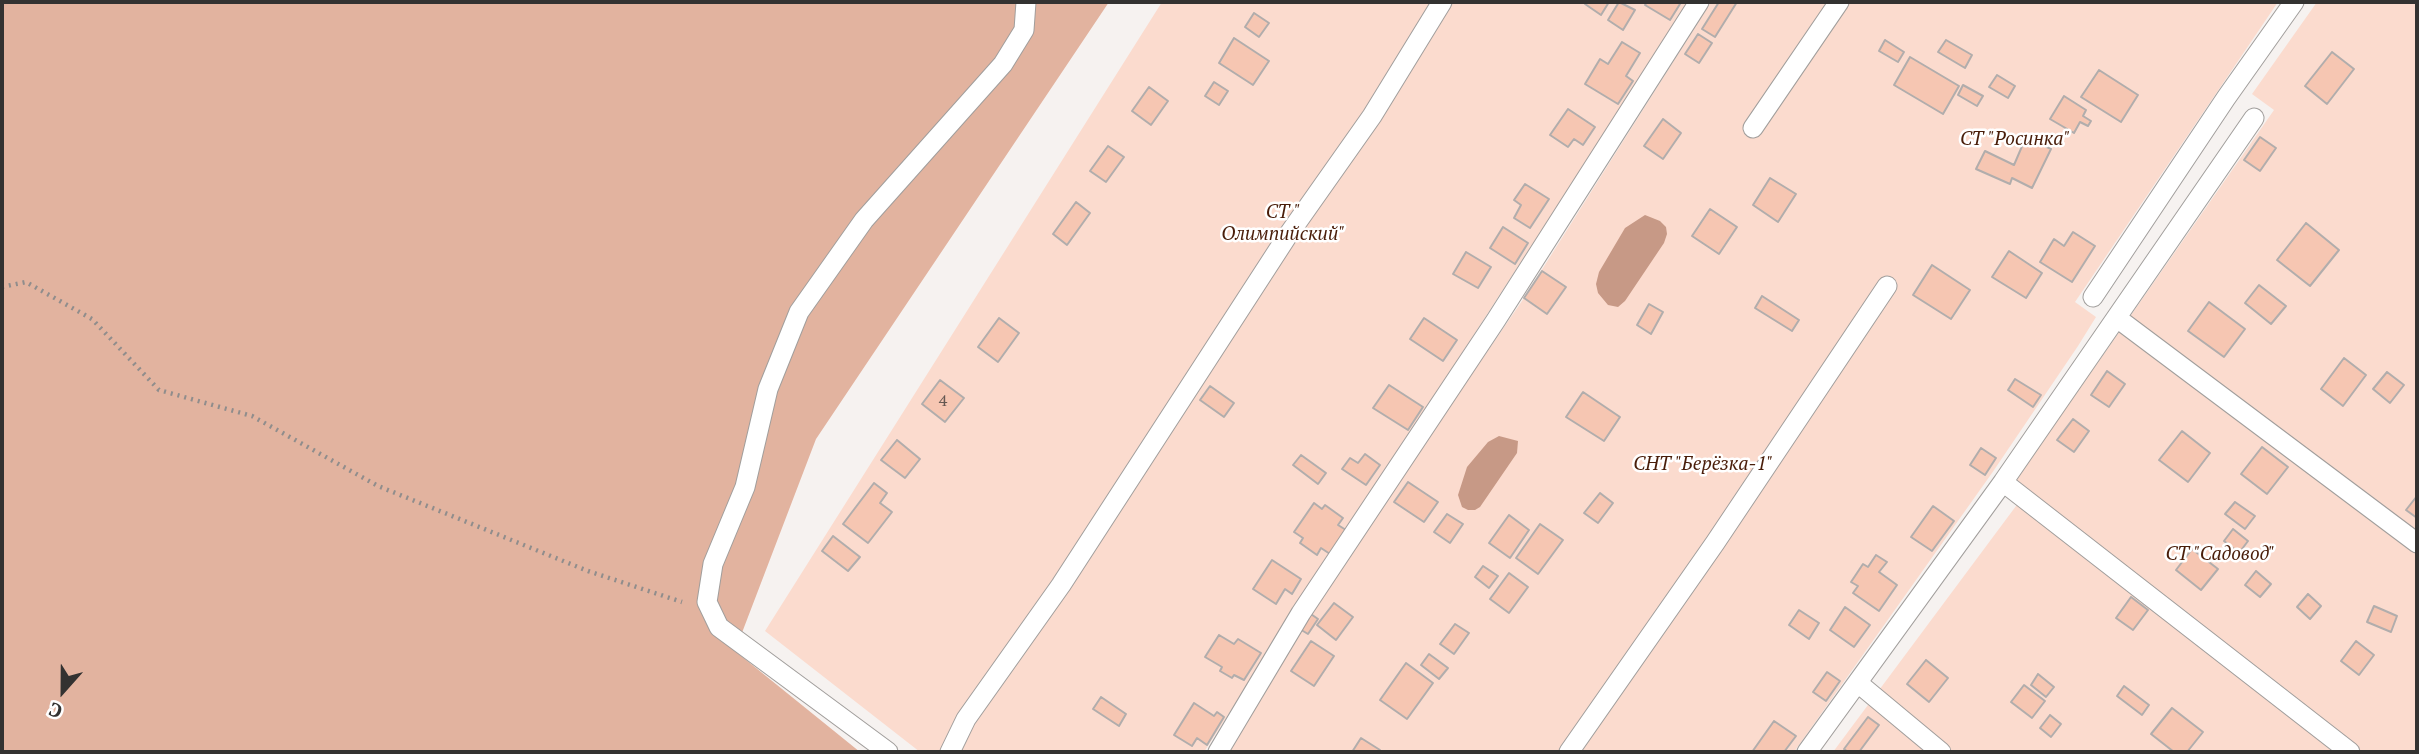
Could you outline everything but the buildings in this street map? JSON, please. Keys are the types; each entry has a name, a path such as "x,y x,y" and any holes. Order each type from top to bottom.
{"lane":[{"path":"888,752 719,627 707,602 713,564 745,487 768,389 799,312 864,220 1003,64 1024,30 1026,2"},
{"path":"950,752 966,719 1061,585 1286,238 1372,116 1442,2"},
{"path":"1219,752 1301,613 1496,320 1699,2"},
{"path":"1753,128 1839,2"},
{"path":"2093,297 2226,98 2294,2"},
{"path":"1807,752 2003,482 2254,118"},
{"path":"1569,752 1715,543 1887,286"},
{"path":"2117,318 2417,543"},
{"path":"2003,482 2350,752"},
{"path":"1858,683 1941,752"}],"path":[{"path":"2,287 26,282 92,319 159,390 251,416 378,486 588,571 686,604 707,602"}],"green space":[{"name":"СТ \" Олимпийский\"","path":"1162,2 1689,2 1204,752 920,752 765,631"},
{"name":"СНТ \"Берёзка-1\"","path":"1711,2 2278,2 2075,302 2096,317 2078,346 1992,473 1794,752 1226,752 1298,628 1524,298"},
{"name":"СТ \"Садовод\"","path":"2317,2 2417,2 2417,752 1833,752 2016,506 2031,493 2016,480 2274,110 2252,94"}],"shaded area":[{"path":"2,2 1109,2 816,439 735,651 860,752 2,752"},
{"path":"1645,215 1660,221 1666,227 1664,243 1625,301 1618,307 1608,305 1598,293 1596,284 1599,272 1625,228"},
{"path":"1499,436 1518,441 1517,453 1480,507 1468,510 1462,507 1458,495 1467,467 1488,442"}],"park label":[{"name":"СТ \"Росинка\"","path":"2015,140"}]}
